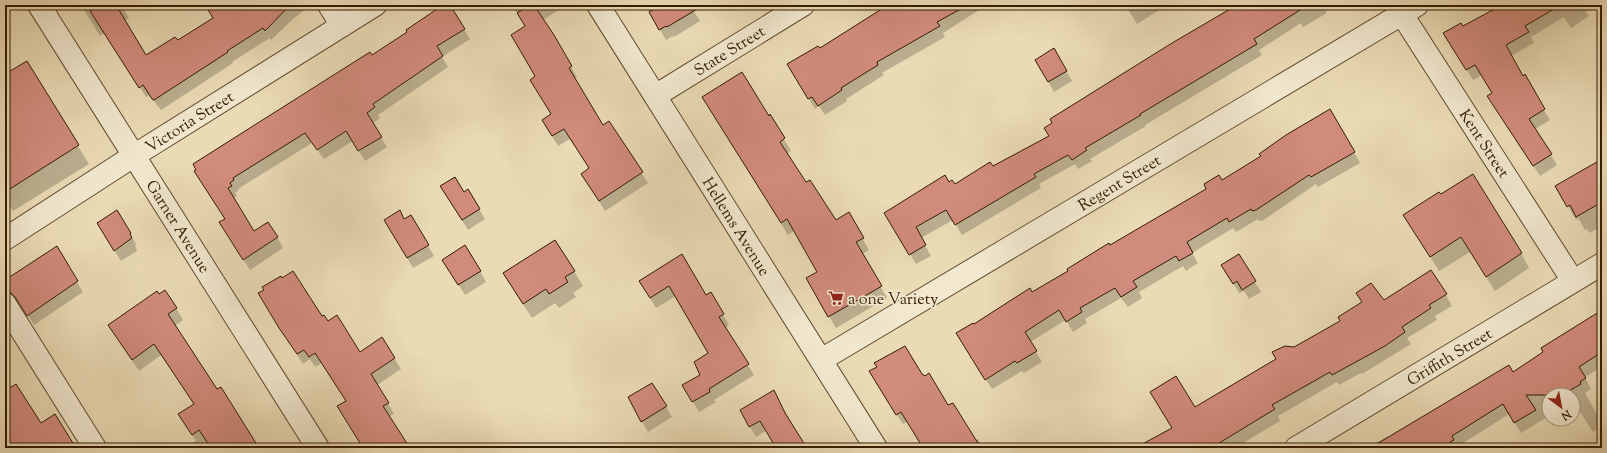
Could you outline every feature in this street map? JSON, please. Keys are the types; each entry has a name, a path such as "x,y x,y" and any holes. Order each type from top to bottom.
{"street":[{"name":"Garner Avenue","path":"39,5 318,448"},
{"path":"329,5 342,26"},
{"name":"Victoria Street","path":"5,239 134,155 375,5"},
{"name":"Hellems Avenue","path":"598,5 876,448"},
{"name":"State Street","path":"655,96 803,5"},
{"name":"Kent Street","path":"1405,8 1573,281"},
{"name":"Regent Street","path":"821,360 1405,8"},
{"name":"Griffith Street","path":"1296,448 1602,264"},
{"path":"5,304 95,448"}],"building":[{"path":"99,5 116,5 146,55 175,37 178,40 213,18 205,5 290,5 265,31 263,28 154,100 143,85 139,88 90,11"},
{"path":"443,5 450,5 465,29 437,46 443,56 373,104 375,107 367,113 382,137 358,151 346,131 317,150 305,133 233,178 234,180 230,183 232,186 228,188 254,231 268,222 278,237 243,260 219,222 225,219 194,171 196,170 193,164 370,52 372,55 407,32 406,30"},
{"path":"530,5 534,5 554,35 572,66 569,68 603,125 609,121 643,172 599,201 581,174 589,168 564,129 552,136 542,120 551,114 530,80 535,76 511,35 525,26 517,13"},
{"path":"660,5 704,5 667,27 666,26 659,30 649,12"},
{"path":"888,5 968,5 937,22 940,26 877,62 878,65 841,88 842,90 818,106 812,97 808,99 787,64 818,46 820,48"},
{"path":"1237,5 1308,5 1254,39 1257,44 1085,148 1087,150 1072,160 1068,155 1034,174 1036,177 955,225 946,210 916,227 926,245 909,255 884,213 945,175 949,182 952,180 955,184 990,162 993,166 1049,136 1044,128 1052,123 1050,119 1172,43"},
{"path":"1502,5 1561,5 1525,26 1529,32 1506,45 1523,76 1525,74 1545,109 1529,119 1552,154 1533,166 1487,96 1492,93 1475,65 1466,70 1443,33 1461,23 1463,26"},
{"path":"1054,48 1067,71 1048,82 1035,60"},
{"path":"27,61 79,145 5,192 5,74"},
{"path":"742,72 769,116 770,114 785,138 780,142 806,182 810,180 836,220 849,212 864,238 856,242 882,286 828,317 806,278 817,272 787,219 781,223 702,97"},
{"path":"1330,109 1355,152 1311,177 1309,175 1256,210 1252,211 1251,209 1229,222 1227,218 1187,242 1193,253 1179,261 1176,256 1133,281 1137,287 1121,297 1115,288 1080,308 1082,312 1066,322 1059,310 1025,332 1037,351 1017,363 1015,361 985,380 956,333 973,323 974,324 1030,288 1032,292 1068,271 1067,269 1109,243 1110,245 1206,189 1204,184 1219,175 1222,180 1261,156 1259,154 1286,135"},
{"path":"1602,159 1602,202 1576,217 1570,205 1567,207 1555,186"},
{"path":"1473,174 1522,253 1486,277 1461,237 1430,257 1403,215 1439,192 1441,194"},
{"path":"455,177 464,192 468,189 480,209 462,220 440,186"},
{"path":"117,210 131,233 132,238 114,251 97,223"},
{"path":"400,210 404,219 411,215 429,245 407,258 384,220"},
{"path":"555,240 575,271 565,277 568,282 549,294 546,289 523,304 503,273"},
{"path":"465,245 481,271 458,285 442,260"},
{"path":"57,246 78,281 27,316 15,297 11,293 5,292 5,280"},
{"path":"682,254 706,295 711,292 724,314 719,317 749,364 709,389 710,392 692,402 682,385 700,375 694,362 708,353 669,286 650,298 639,281"},
{"path":"1239,254 1256,281 1242,290 1237,281 1233,284 1221,265"},
{"path":"1431,270 1447,294 1429,305 1431,308 1402,327 1405,332 1385,346 1332,375 1330,372 1272,405 1275,409 1211,448 1135,448 1172,428 1150,392 1176,376 1195,407 1276,359 1272,352 1285,346 1294,347 1340,321 1338,317 1362,302 1356,293 1371,283 1384,300"},
{"path":"293,271 322,316 324,315 328,321 337,315 360,352 382,337 395,358 371,374 389,403 383,406 410,448 363,448 337,406 346,401 315,353 309,357 304,350 297,354 279,328 258,293 264,290 262,287"},
{"path":"165,290 177,308 168,314 217,389 221,387 259,448 211,448 199,430 192,435 178,414 194,404 154,344 132,360 108,325 157,291 159,294"},
{"path":"1602,310 1602,352 1579,367 1586,378 1580,382 1581,384 1576,387 1541,387 1541,395 1526,395 1536,410 1514,423 1503,404 1452,436 1454,440 1450,442 1453,448 1370,448 1509,365 1513,372 1543,352 1541,348"},
{"path":"905,346 922,374 925,376 929,373 948,405 953,403 981,448 923,448 901,412 896,415 869,371 877,367 874,363"},
{"path":"652,383 667,406 641,422 628,397"},
{"path":"16,384 41,423 55,414 76,448 5,448 5,391"},
{"path":"774,390 785,413 807,448 776,448 760,421 749,427 740,410"}],"place":[{"name":"a one Variety","path":"836,298"}]}
